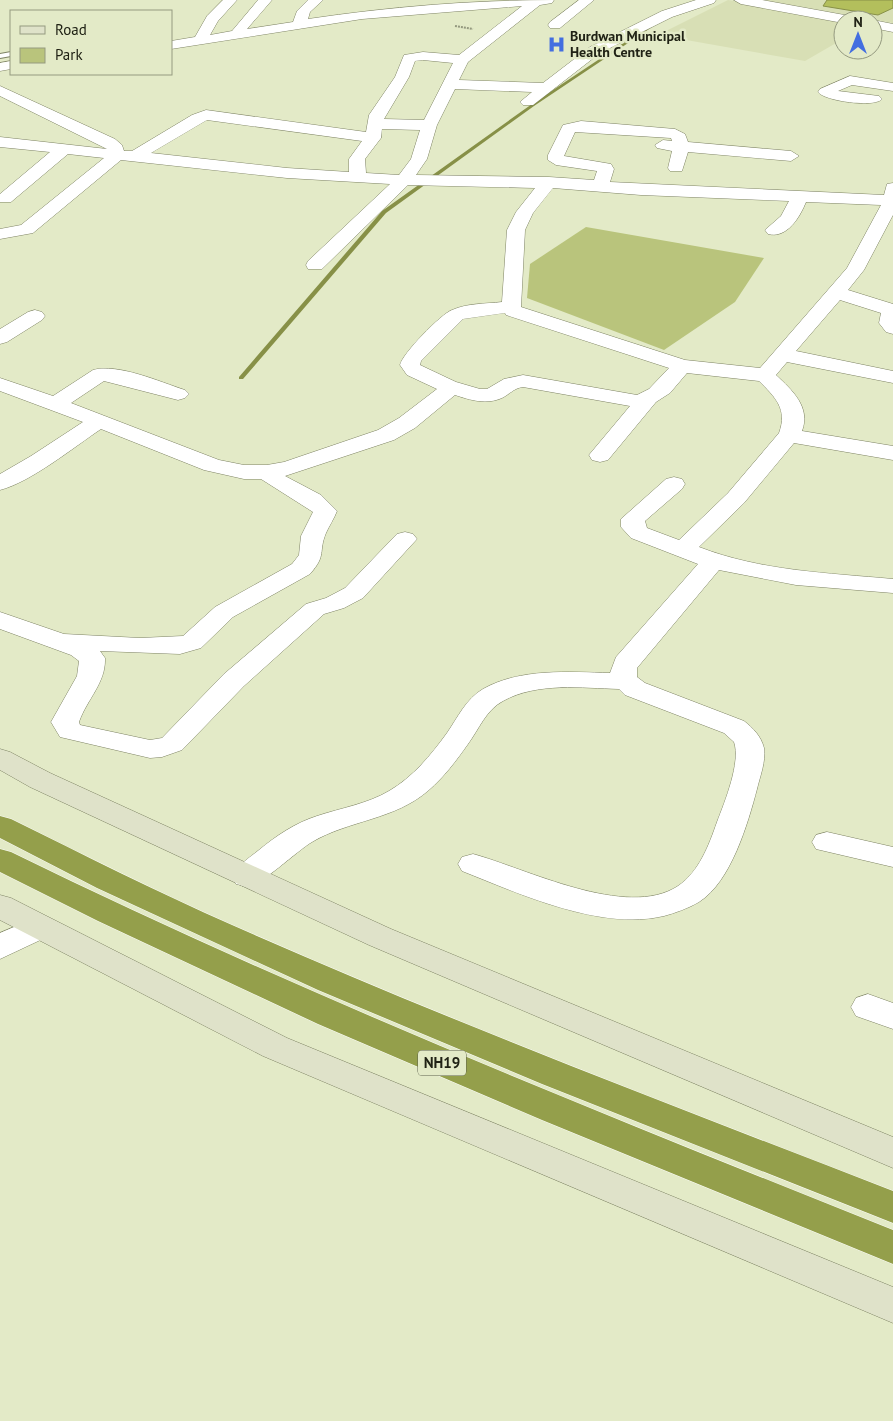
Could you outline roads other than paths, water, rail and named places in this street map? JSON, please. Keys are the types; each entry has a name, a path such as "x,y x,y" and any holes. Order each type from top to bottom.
{"highway":[{"name":"NH19","path":"0,826 147,898 308,971 493,1050 893,1207"},
{"name":"NH19","path":"0,859 140,930 416,1052 893,1247"}],"main road":[{"path":"0,758 40,780 380,937 893,1153"},
{"path":"0,906 275,1047 893,1306"}],"street":[{"path":"200,40 212,19 230,0"},
{"path":"236,35 249,16 265,0"},
{"path":"299,25 304,11 316,0"},
{"path":"172,45 447,3 542,0"},
{"path":"315,265 404,180 419,160 429,125 462,60 542,0"},
{"path":"555,25 587,0"},
{"path":"528,102 595,50 667,14 709,0"},
{"path":"741,0 833,17"},
{"path":"358,178 357,159 374,131 377,115 402,77 409,58 422,56 462,60"},
{"path":"874,98 831,95 825,92 831,87 850,80 893,87"},
{"path":"450,84 546,88"},
{"path":"0,90 109,142 116,148 116,156"},
{"path":"133,158 197,118 206,115 374,131 429,125"},
{"path":"600,186 606,169 602,166 560,162 555,158 569,128 581,126 616,141 791,156"},
{"path":"602,166 616,141"},
{"path":"0,142 133,158 358,178 549,182 714,194 800,196 891,203 855,270 765,376"},
{"path":"676,168 681,146"},
{"path":"3,197 63,150"},
{"path":"0,234 26,230 116,156"},
{"path":"549,182 525,212 516,230 511,307 513,311 682,366 765,376 780,389 794,411 795,424 789,435 736,498 683,550"},
{"path":"774,230 792,216 800,196"},
{"path":"3,197 58,204"},
{"path":"837,293 888,309 891,313 888,324 893,328"},
{"path":"511,307 467,311 456,315 411,359 410,365 414,371 452,387 487,395 494,394 508,383 523,381 622,399 647,400 654,397 682,366"},
{"path":"0,338 35,316"},
{"path":"783,355 893,377"},
{"path":"55,404 100,374 178,394"},
{"path":"0,384 100,420 212,465 244,472 267,472 288,468 386,435 407,423 452,387"},
{"path":"600,455 647,400"},
{"path":"0,483 38,461 100,420"},
{"path":"789,435 893,453"},
{"path":"56,640 149,647 180,646 192,642 224,612 301,569 310,560 313,536 324,518 325,511 321,505 280,484 267,472"},
{"path":"674,484 634,520 633,527 639,533 713,561 796,578 893,586"},
{"path":"0,620 80,649 92,658 94,668 88,682 67,714 65,722 70,730 150,749 162,749 179,739 234,680 315,609 335,603 354,593 405,539"},
{"path":"473,864 544,890 605,907 638,909 670,902 694,892 699,886 710,872 728,835 750,761 751,749 747,736 734,727 635,690 624,681 622,672 625,663 713,561"},
{"path":"247,876 305,832 338,819 367,812 397,799 425,780 445,756 479,706 502,690 523,684 624,681"},
{"path":"827,842 893,857"},
{"path":"0,947 40,927"}],"waterway":[{"path":"241,378 384,212 533,105 650,27"}],"place":[{"name":"Burdwan Municipal Health Centre","path":"556,44"}]}
